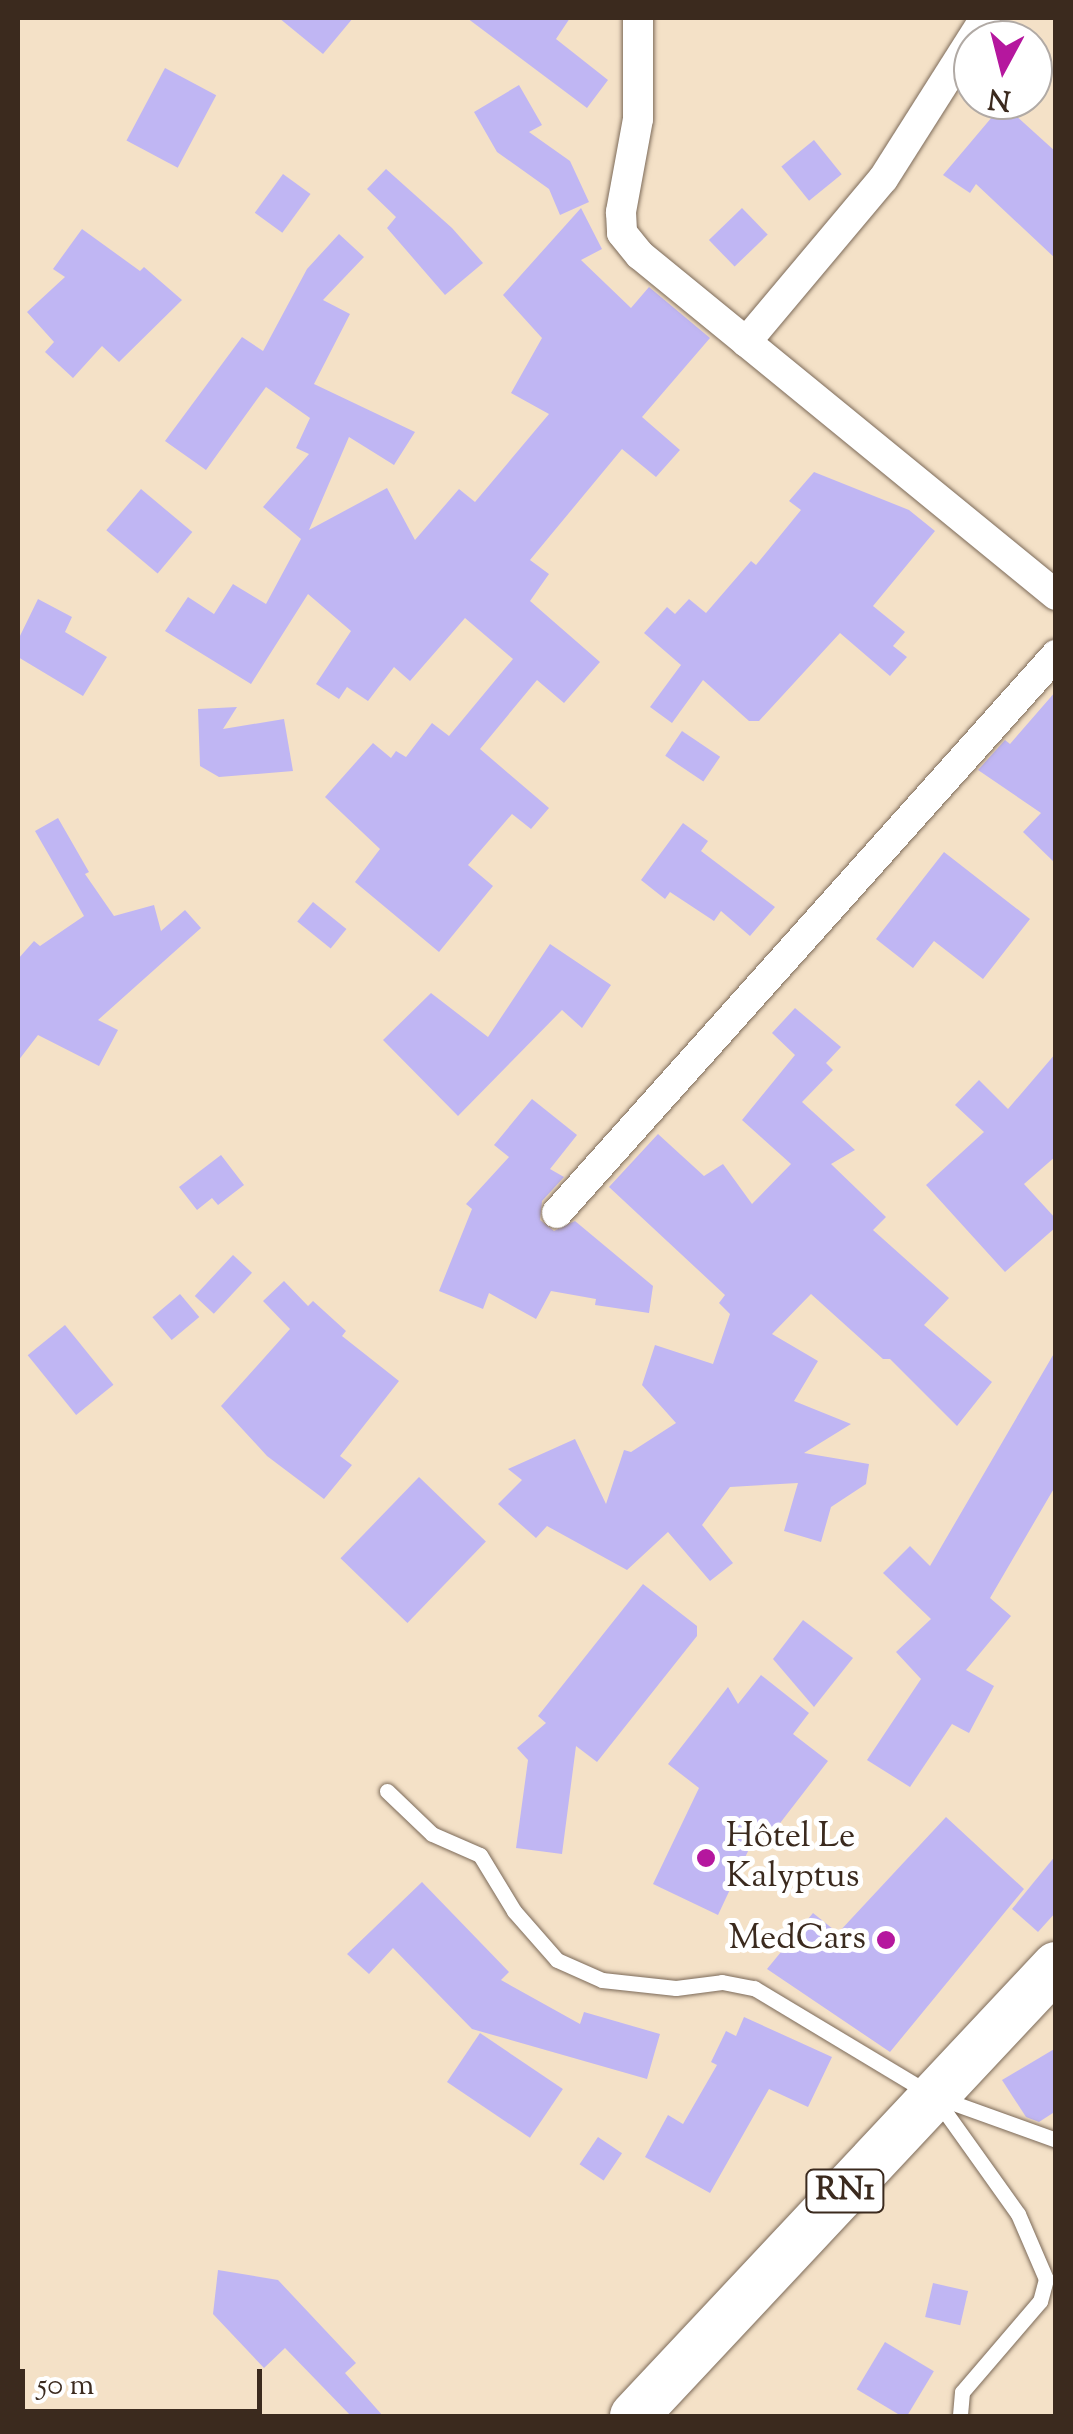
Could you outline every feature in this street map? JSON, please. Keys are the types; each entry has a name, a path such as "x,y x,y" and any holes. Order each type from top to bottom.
{"main road":[{"name":"RN1","path":"634,2416 1056,1966"}],"street":[{"path":"638,18 638,120 621,212 622,232 640,256 1056,595"},
{"path":"746,342 883,179 985,18"},
{"path":"557,1213 1056,655"}],"lane":[{"path":"386,1791 432,1834 480,1855 514,1911 557,1960 602,1980 676,1988 722,1982 754,1988 934,2096 1056,2140"},
{"path":"934,2096 1018,2214 1046,2279 1040,2301 962,2392 960,2416"}],"building":[{"path":"279,18 353,18 323,54"},
{"path":"467,18 570,18 556,39 608,80 587,108"},
{"path":"165,68 216,95 178,168 127,140"},
{"path":"519,85 542,125 529,132 570,161 589,202 560,215 549,189 497,152 474,112"},
{"path":"989,120 1021,120 1056,152 1056,259 976,184 970,193 943,175"},
{"path":"814,140 842,174 809,201 781,166"},
{"path":"386,169 452,228 483,263 445,295 387,228 396,217 367,189"},
{"path":"283,174 311,194 282,233 255,213"},
{"path":"581,208 602,249 581,260 631,308 649,287 710,338 642,417 680,450 656,477 622,449 530,560 549,574 530,601 600,662 564,703 537,680 480,749 549,808 531,829 512,814 468,865 493,886 439,952 355,882 380,849 325,797 373,743 391,758 396,751 406,757 432,723 449,736 513,659 465,618 410,681 394,667 368,701 347,687 339,699 316,684 351,631 308,594 251,684 165,631 188,597 214,614 233,584 266,604 301,539 263,507 309,454 296,448 310,418 266,387 206,470 165,441 242,337 263,351 307,269 339,234 364,257 323,300 350,314 314,384 415,432 394,465 349,437 309,530 387,488 415,540 459,489 475,502 549,414 511,393 542,338 503,295"},
{"path":"742,208 768,235 735,267 709,240"},
{"path":"82,229 140,271 144,267 182,300 119,362 102,346 73,378 45,352 54,342 27,312 65,277 53,269"},
{"path":"814,472 909,510 935,531 873,606 905,632 893,646 907,657 890,676 840,633 759,721 749,721 703,680 672,723 650,707 681,665 644,633 667,607 675,614 689,599 706,613 751,561 756,565 801,510 789,501"},
{"path":"141,489 192,532 158,573 106,530"},
{"path":"38,599 72,617 65,632 107,657 83,696 18,657 18,640"},
{"path":"1056,691 1056,864 1023,832 1041,813 978,770 1005,740 1010,744"},
{"path":"237,707 223,729 284,719 293,771 219,777 200,766 198,709"},
{"path":"682,731 720,757 703,782 665,756"},
{"path":"58,818 89,872 85,874 114,916 154,905 161,931 185,910 201,928 98,1020 118,1030 99,1066 38,1035 18,1061 18,959 34,941 40,946 84,916 35,831"},
{"path":"683,823 708,841 701,851 775,907 750,936 721,911 714,921 670,892 665,899 641,880"},
{"path":"944,852 1030,919 983,979 934,941 913,968 876,939"},
{"path":"313,902 346,929 331,948 297,921"},
{"path":"550,944 611,985 582,1028 562,1010 458,1116 383,1040 431,993 488,1037"},
{"path":"795,1008 841,1047 826,1063 833,1070 802,1102 855,1150 831,1164 886,1217 873,1230 949,1298 924,1325 992,1382 957,1426 890,1359 883,1359 811,1294 772,1334 818,1361 794,1401 851,1424 804,1453 869,1464 866,1484 831,1507 821,1542 784,1531 798,1483 730,1487 702,1525 733,1563 710,1581 668,1532 627,1570 547,1526 536,1538 498,1504 522,1480 508,1469 575,1439 606,1504 624,1450 631,1452 676,1423 642,1385 655,1345 713,1364 730,1314 719,1303 725,1295 609,1187 658,1134 704,1176 723,1164 752,1204 791,1164 742,1120 795,1055 772,1033"},
{"path":"1056,1053 1056,1156 1024,1184 1056,1219 1056,1227 1005,1272 926,1185 984,1132 955,1105 979,1080 1008,1109"},
{"path":"532,1099 577,1135 550,1169 564,1177 542,1201 540,1220 554,1231 575,1221 653,1286 649,1313 595,1305 596,1299 551,1291 536,1319 489,1293 483,1309 439,1291 472,1209 466,1204 509,1157 494,1145"},
{"path":"221,1155 244,1185 218,1205 212,1198 197,1210 179,1187"},
{"path":"233,1255 252,1273 214,1314 195,1296"},
{"path":"284,1281 308,1306 313,1301 346,1331 342,1336 399,1381 340,1456 352,1465 324,1499 267,1456 221,1406 290,1329 263,1301"},
{"path":"180,1294 199,1317 172,1340 152,1317"},
{"path":"65,1325 113,1385 76,1415 28,1355"},
{"path":"1056,1350 1056,1485 990,1598 1011,1616 966,1670 994,1686 969,1733 952,1724 910,1787 867,1760 921,1679 896,1652 931,1619 883,1573 910,1546 930,1566"},
{"path":"419,1477 486,1542 407,1623 341,1558"},
{"path":"643,1584 697,1626 697,1636 597,1762 576,1746 562,1854 516,1848 528,1760 517,1748 546,1723 538,1716"},
{"path":"803,1620 853,1658 814,1707 773,1659"},
{"path":"761,1675 809,1713 793,1734 828,1761 767,1840 757,1832 718,1915 653,1884 699,1788 668,1764 728,1687 738,1704"},
{"name":"MedCars","path":"946,1817 1024,1889 890,2052 767,1969 813,1913 838,1933"},
{"path":"1056,1855 1056,1912 1038,1932 1012,1909"},
{"path":"422,1882 509,1972 501,1980 580,2024 584,2012 660,2034 647,2079 472,2029 393,1948 369,1974 347,1954"},
{"path":"744,2017 832,2057 808,2107 769,2089 710,2193 645,2157 668,2115 683,2124 717,2065 711,2062 726,2031 736,2036"},
{"path":"480,2033 563,2089 530,2138 447,2082"},
{"path":"1056,2048 1056,2111 1039,2122 1026,2117 1002,2080"},
{"path":"598,2137 622,2153 604,2181 580,2164"},
{"path":"218,2270 278,2280 356,2363 345,2373 383,2416 351,2416 285,2348 264,2368 213,2314"},
{"path":"933,2283 968,2291 960,2325 925,2317"},
{"path":"885,2342 934,2371 907,2416 857,2389"}],"place":[{"name":"Hôtel Le Kalyptus","path":"706,1858"},
{"name":"MedCars","path":"886,1940"}]}
